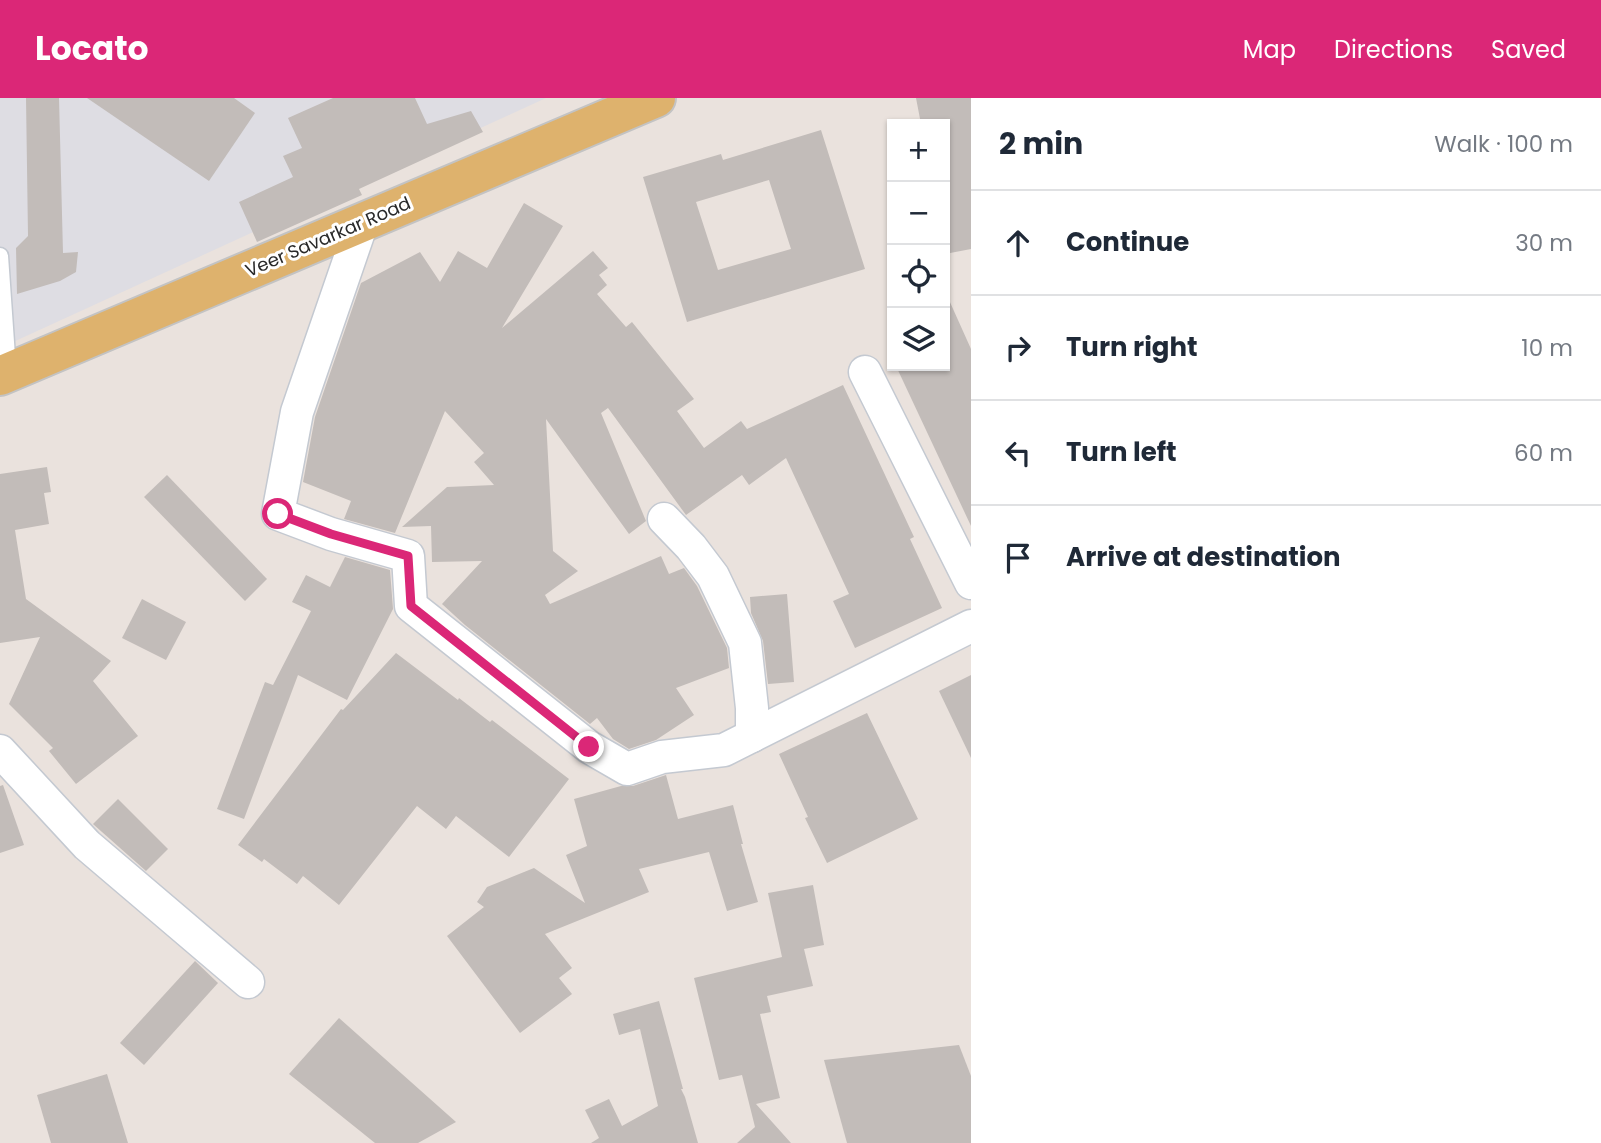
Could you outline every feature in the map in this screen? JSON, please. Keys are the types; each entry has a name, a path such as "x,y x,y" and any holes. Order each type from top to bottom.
{"main road":[{"name":"Veer Savarkar Road","path":"4,375 656,98"}],"street":[{"path":"362,223 297,412 278,514 331,534 408,556 411,606 416,612 589,747 627,769 662,757 724,750 971,626"},
{"path":"865,372 971,583"},
{"path":"664,519 691,547 713,576 745,643 752,708 752,736"},
{"path":"0,751 87,845 248,982"}],"lane":[{"path":"0,256 4,375"}],"shaded area":[{"path":"0,98 546,98 0,348"}],"building":[{"path":"26,98 59,98 63,253 78,252 76,272 60,281 17,294 16,248 28,236"},
{"path":"87,98 234,98 255,113 209,181"},
{"path":"333,98 415,98 427,124 471,111 483,132 359,189 362,195 257,242 239,202 293,177 283,156 302,148 288,118"},
{"path":"916,98 971,98 971,249 950,253 950,119 920,119"},
{"path":"821,130 865,269 687,322 643,177 721,154 723,160","holes":["769,180 791,249 718,270 696,202"]},
{"path":"524,203 563,226 502,328 593,251 608,268 599,275 607,285 597,294 626,327 632,322 694,399 677,411 704,448 741,421 747,429 843,385 914,537 910,539 942,608 855,648 833,601 849,594 786,458 749,485 742,475 686,515 608,408 601,413 646,521 629,534 546,419 553,551 578,571 545,595 550,604 661,556 669,574 684,568 697,586 727,648 729,668 676,688 694,715 656,740 629,749 613,739 597,718 590,724 442,604 482,561 432,562 431,526 402,527 447,487 494,485 474,462 484,453 445,411 395,533 344,519 351,501 303,482 315,417 361,283 420,252 440,282 458,251 487,268"},
{"path":"950,302 971,349 971,526 898,371 950,371"},
{"path":"47,467 51,492 44,493 49,524 15,530 26,599 111,661 93,681 138,736 76,784 49,751 53,748 9,704 40,637 0,643 0,474"},
{"path":"167,475 267,579 245,601 144,497"},
{"path":"345,557 390,570 393,609 347,700 298,675 244,819 217,809 265,682 273,685 311,611 292,602 306,575 330,587"},
{"path":"787,594 794,682 768,684 763,641 751,613 750,597"},
{"path":"142,599 186,622 166,660 122,638"},
{"path":"396,653 458,700 459,698 490,722 492,720 569,779 509,857 456,816 446,829 417,806 339,905 303,876 297,884 264,859 262,862 238,845 341,709 343,710"},
{"path":"971,675 971,758 939,691"},
{"path":"867,713 918,819 827,863 779,754"},
{"path":"666,775 678,819 733,805 758,902 727,911 709,852 639,869 649,892 545,934 572,968 559,978 572,994 520,1033 447,936 484,907 477,902 487,887 534,868 585,903 566,855 587,846 574,799 621,786 633,786"},
{"path":"3,785 24,845 0,853 0,786"},
{"path":"118,799 168,849 146,871 93,824"},
{"path":"813,885 824,945 804,949 813,986 767,996 771,1012 760,1014 780,1098 756,1104 791,1143 737,1143 755,1127 742,1075 719,1080 694,978 782,957 768,893"},
{"path":"195,961 218,983 144,1065 120,1043"},
{"path":"659,1001 698,1143 591,1143 599,1138 585,1110 609,1099 622,1126 658,1106 640,1029 619,1035 613,1014"},
{"path":"339,1018 456,1122 418,1143 375,1143 289,1074"},
{"path":"959,1045 971,1076 971,1143 847,1143 824,1060"},
{"path":"107,1074 128,1143 51,1143 37,1095"}],"route":[{"path":"278,514 331,534 408,556 411,606 416,612 589,747"}]}
